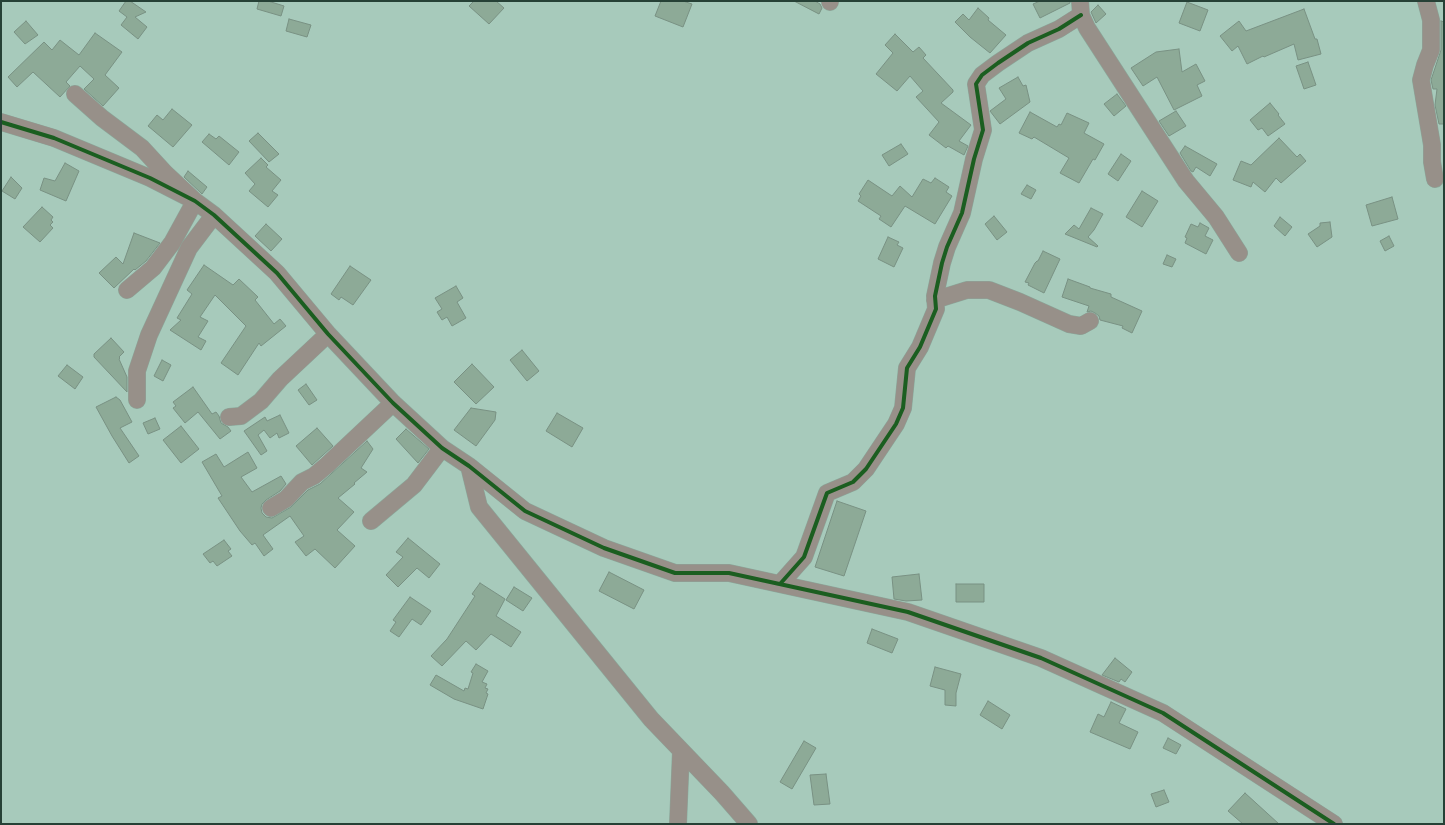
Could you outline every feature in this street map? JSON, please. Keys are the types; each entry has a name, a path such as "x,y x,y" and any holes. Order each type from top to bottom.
{"street":[{"path":"1426,1 1431,20 1431,50 1421,80 1432,145 1432,162 1435,179"},
{"path":"780,584 804,557 827,494 853,482 866,469 896,424 903,408 907,368 920,347 936,309 935,300 937,282 947,247 962,213 974,159 983,130 976,84 982,75 998,63 1028,43 1059,29 1080,8 1087,28 1186,181 1216,217 1239,253"},
{"path":"75,94 102,118 142,148 195,201 214,215 278,273 328,334 392,403 442,448 469,466 526,511 604,548 675,573 729,574 908,612 1041,658 1163,713 1334,824"},
{"path":"1,122 61,141 150,178 195,201"},
{"path":"127,290 153,268 172,243 195,201"},
{"path":"137,400 137,371 149,335 189,248 214,215"},
{"path":"935,300 967,290 989,290 1069,324 1081,326 1090,321"},
{"path":"229,417 241,416 261,400 280,379 328,334"},
{"path":"271,508 286,500 302,482 314,476 332,461 392,403"},
{"path":"372,521 414,485 442,448"},
{"path":"469,466 479,507 651,719 722,793 749,824"},
{"path":"678,824 681,750"}],"building":[{"path":"126,1 130,1 146,12 135,17 147,27 138,39 121,25 127,17 119,11"},
{"path":"259,1 268,1 284,6 281,16 257,9"},
{"path":"474,1 496,1 504,8 489,24 469,6"},
{"path":"661,1 683,1 692,4 683,27 655,16"},
{"path":"794,1 815,1 820,4 822,8 819,14"},
{"path":"1040,1 1070,1 1070,3 1040,18 1033,4"},
{"path":"1187,2 1208,10 1200,31 1179,23"},
{"path":"1098,5 1106,14 1096,23 1091,12"},
{"path":"978,8 989,18 988,20 1006,35 990,53 970,37 955,22 963,14 969,20"},
{"path":"1304,9 1315,39 1317,39 1321,54 1298,60 1294,44 1247,64 1238,46 1232,51 1220,36 1239,21 1246,31"},
{"path":"289,19 311,25 307,37 286,31"},
{"path":"26,21 38,35 25,44 14,32"},
{"path":"1441,21 1444,22 1444,124 1439,124 1435,105 1437,89 1433,89 1431,80 1441,50"},
{"path":"95,33 122,52 105,75 119,88 103,106 84,89 94,79 80,66 66,82 70,86 60,97 33,72 17,87 8,77 44,42 52,50 60,40 79,55"},
{"path":"895,34 913,52 919,47 926,55 923,58 953,90 953,92 941,103 971,125 959,141 968,146 964,155 948,146 946,148 929,135 939,122 916,97 923,91 910,76 897,91 876,74 893,53 885,45"},
{"path":"1179,49 1182,72 1196,64 1205,81 1197,85 1202,96 1174,110 1157,77 1143,86 1131,68 1156,52"},
{"path":"1308,62 1316,85 1304,89 1296,66"},
{"path":"1018,77 1023,86 1026,85 1030,102 1000,124 990,111 1006,99 999,88"},
{"path":"1117,94 1126,106 1114,116 1104,104"},
{"path":"1270,103 1285,124 1268,136 1262,128 1258,130 1250,120"},
{"path":"172,109 192,125 173,147 148,126 157,115 163,120"},
{"path":"1176,111 1186,126 1169,136 1159,121"},
{"path":"1030,112 1057,127 1059,124 1061,125 1067,113 1089,123 1084,133 1104,144 1079,183 1060,173 1069,158 1034,137 1032,139 1019,133"},
{"path":"258,133 279,154 269,162 249,141"},
{"path":"209,134 216,139 219,136 239,152 229,165 202,142"},
{"path":"1279,138 1297,157 1300,154 1306,161 1281,183 1276,178 1265,192 1253,182 1251,187 1233,180 1241,161 1251,165"},
{"path":"901,144 908,154 889,166 882,155"},
{"path":"1185,146 1217,164 1210,176 1196,167 1193,172 1191,171 1180,153"},
{"path":"1121,154 1131,161 1118,181 1108,174"},
{"path":"261,158 268,165 266,167 281,180 272,191 278,195 268,207 249,191 255,184 245,173"},
{"path":"65,163 79,171 66,201 40,190 44,178 55,181"},
{"path":"188,171 207,187 202,194 184,177"},
{"path":"11,177 22,188 15,199 2,191"},
{"path":"935,178 949,187 946,192 952,196 935,224 905,206 891,227 879,219 881,216 858,201 861,196 859,194 868,180 892,196 900,186 912,197 923,179 931,183"},
{"path":"1027,185 1036,190 1031,199 1021,194"},
{"path":"1142,191 1158,201 1142,227 1126,217"},
{"path":"1392,197 1398,219 1372,226 1366,205"},
{"path":"42,207 53,217 51,220 53,222 50,225 53,228 40,242 23,227"},
{"path":"1091,208 1103,214 1094,230 1088,237 1098,246 1097,247 1065,234 1074,225 1079,229"},
{"path":"994,216 1007,232 997,240 985,224"},
{"path":"1280,217 1292,227 1285,236 1274,226"},
{"path":"1330,222 1332,237 1317,247 1308,234 1320,226 1320,223"},
{"path":"1200,223 1209,228 1205,236 1213,240 1206,254 1185,243 1187,238 1185,237 1191,224 1198,227"},
{"path":"266,224 282,239 271,251 255,236"},
{"path":"134,233 160,243 146,261 135,270 134,269 114,288 99,273 116,257 123,264"},
{"path":"1389,236 1394,246 1385,251 1380,241"},
{"path":"888,237 899,242 897,245 903,248 894,267 878,259"},
{"path":"1043,251 1060,259 1044,293 1025,282"},
{"path":"1167,255 1176,259 1172,267 1163,264"},
{"path":"204,265 233,285 239,279 258,297 255,300 274,324 280,319 286,326 261,346 259,343 238,375 221,363 246,326 215,295 200,317 208,321 198,337 206,341 201,350 170,330 181,320 177,318 192,294 187,290"},
{"path":"350,266 371,280 353,305 341,297 339,300 331,294"},
{"path":"1068,279 1090,288 1111,294 1111,297 1142,311 1132,333 1122,328 1123,326 1100,320 1099,316 1091,311 1087,312 1089,306 1062,297"},
{"path":"456,286 463,298 457,302 466,318 452,326 447,317 442,320 437,312 442,309 435,298"},
{"path":"111,338 124,352 119,359 127,377 127,392 94,357 94,354"},
{"path":"522,350 539,371 527,381 510,360"},
{"path":"162,360 171,365 163,381 154,376"},
{"path":"472,364 494,387 476,404 454,382"},
{"path":"67,365 83,377 75,389 58,376"},
{"path":"306,384 317,400 309,405 298,390"},
{"path":"193,387 212,414 216,412 221,423 228,427 231,431 220,439 198,412 185,423 173,408 176,406 173,402"},
{"path":"116,397 120,400 132,422 120,428 139,456 129,463 96,407"},
{"path":"471,408 496,412 495,420 476,446 454,430"},
{"path":"557,413 583,428 572,447 546,431"},
{"path":"280,415 289,433 279,438 277,433 270,438 264,430 258,435 267,451 261,455 244,431 265,417 267,421"},
{"path":"155,418 160,429 148,434 143,423"},
{"path":"181,426 199,449 181,463 163,440"},
{"path":"317,428 333,446 312,465 296,446"},
{"path":"406,429 429,449 418,463 396,439"},
{"path":"367,441 373,449 361,468 367,472 338,498 354,512 337,530 355,546 335,568 315,549 306,556 295,542 304,536 290,516 263,535 273,549 264,556 255,543 252,545 240,531 218,498 222,496 202,462 216,454 224,467 248,452 257,468 241,477 252,492 281,476 286,484 280,491 266,500 262,504 261,508 262,513 266,517 272,518 291,507 308,490 320,484"},
{"path":"837,501 866,511 844,576 815,567"},
{"path":"408,538 440,564 429,578 417,568 398,587 386,575 403,557 396,552"},
{"path":"224,540 231,549 228,551 232,556 217,566 213,561 210,563 203,554"},
{"path":"609,572 644,590 634,609 599,591"},
{"path":"919,574 922,600 906,601 894,599 892,577"},
{"path":"480,583 505,599 496,616 521,632 511,647 491,634 476,650 466,641 442,666 431,656 447,639 475,596 472,594"},
{"path":"956,584 984,584 984,602 956,602"},
{"path":"514,587 532,598 523,611 506,600"},
{"path":"410,597 431,611 421,625 412,619 399,637 390,631 396,622 393,620"},
{"path":"872,629 898,639 892,653 867,643"},
{"path":"1115,658 1132,672 1125,682 1121,679 1119,682 1102,675"},
{"path":"476,664 488,671 482,682 487,684 485,688 488,689 486,693 488,694 483,709 454,699 430,685 436,675 464,691 465,688 468,689 473,673 471,672"},
{"path":"935,667 961,674 956,693 956,706 945,705 945,690 930,686"},
{"path":"988,701 1010,715 1002,729 980,715"},
{"path":"1111,702 1126,709 1119,723 1138,732 1130,749 1090,732 1098,714 1104,717"},
{"path":"1168,738 1181,745 1176,754 1163,748"},
{"path":"804,741 816,748 792,789 780,782"},
{"path":"826,774 830,804 814,805 810,775"},
{"path":"1164,790 1169,802 1156,807 1151,794"},
{"path":"1245,793 1279,824 1243,824 1228,811"}],"cycle path":[{"path":"780,584 804,557 827,493 853,482 866,469 896,424 903,408 907,368 920,347 936,309 935,296 942,263 947,247 962,213 974,159 983,130 976,84 982,75 1028,43 1059,29 1081,15"},
{"path":"1,122 54,138 150,178 195,201 214,215 277,273 328,334 393,403 442,448 469,466 525,511 604,548 675,573 729,573 908,612 1041,658 1163,713 1334,824"}]}
